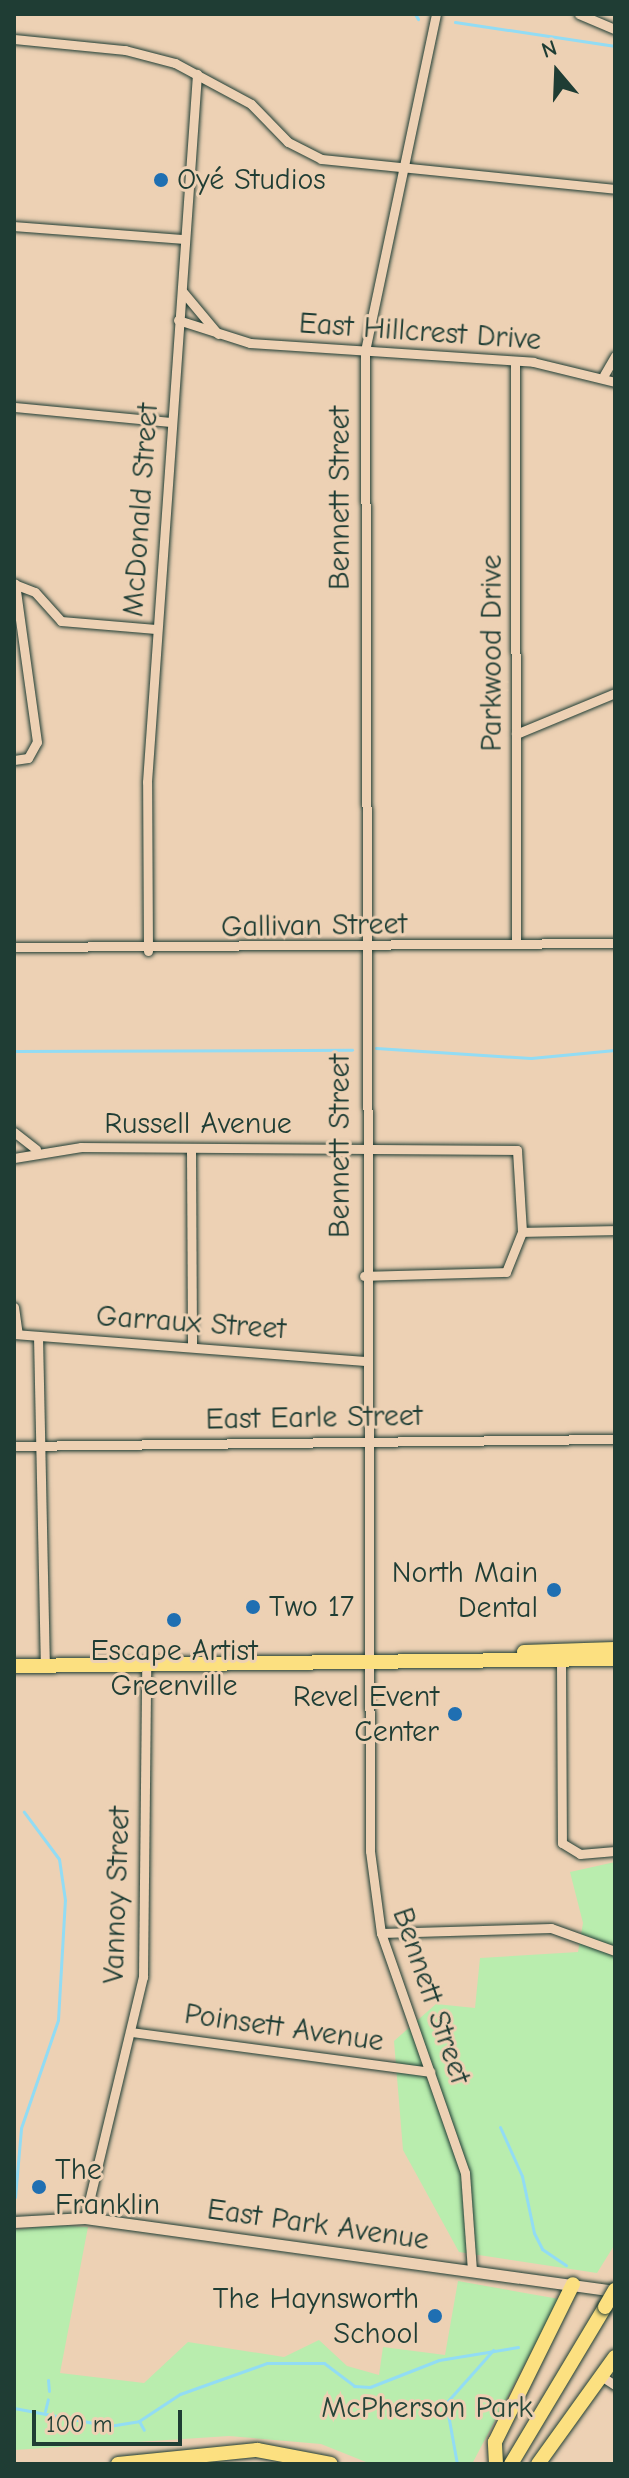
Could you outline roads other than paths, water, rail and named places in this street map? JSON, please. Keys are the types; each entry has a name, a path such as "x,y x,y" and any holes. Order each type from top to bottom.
{"main road":[{"path":"14,1666 497,1658 615,1649"},
{"path":"497,1658 561,1662 615,1659"},
{"path":"496,2464 495,2442 573,2284"},
{"path":"511,2464 615,2290"},
{"path":"538,2464 615,2357"},
{"path":"118,2464 257,2450 331,2464"}],"street":[{"name":"Bennett Street","path":"436,14 365,351 364,1276 370,1851 381,1933 465,2173 472,2270"},
{"path":"579,14 615,29"},
{"path":"14,39 125,50 197,74 251,104 308,154 615,189"},
{"name":"McDonald Street","path":"148,951 156,629 197,74"},
{"path":"14,226 184,239"},
{"path":"181,289 220,337"},
{"name":"East Hillcrest Drive","path":"178,320 220,337 515,361 604,375 615,382"},
{"path":"604,375 615,356"},
{"name":"Parkwood Drive","path":"515,361 516,944"},
{"path":"14,407 171,422"},
{"path":"14,760 28,758 37,742 14,584 35,592 61,621 156,629"},
{"path":"516,734 615,693"},
{"name":"Gallivan Street","path":"14,947 148,951 615,943"},
{"path":"14,1132 36,1149"},
{"path":"191,1148 192,1347"},
{"name":"Russell Avenue","path":"14,1158 36,1149 517,1150 522,1232"},
{"path":"364,1276 500,1274 510,1266 522,1232 615,1230"},
{"path":"14,1307 16,1334"},
{"name":"Garraux Street","path":"16,1334 365,1361"},
{"path":"38,1336 45,1666"},
{"name":"East Earle Street","path":"14,1446 615,1439"},
{"path":"561,1662 562,1843 572,1852 615,1851"},
{"name":"Vannoy Street","path":"85,2218 143,1977 146,1665"},
{"path":"381,1933 551,1928 615,1951"},
{"name":"Poinsett Avenue","path":"131,2032 430,2072"},
{"name":"East Park Avenue","path":"14,2222 85,2218 615,2290"},
{"path":"601,2376 615,2385"}],"waterway":[{"path":"415,14 418,19"},
{"path":"455,22 615,46"},
{"path":"376,1048 531,1058 615,1050"},
{"path":"14,1051 352,1050"},
{"path":"15,2197 21,2128 58,2020 65,1900 59,1859 24,1812"},
{"path":"500,2127 522,2176 534,2233 542,2249 566,2265"},
{"path":"14,2408 109,2426 139,2421 180,2394 267,2363 324,2363 354,2386 370,2387 439,2360 518,2347"},
{"path":"457,2464 446,2403 493,2350"},
{"path":"48,2380 49,2391"},
{"path":"45,2411 48,2399"},
{"path":"139,2421 144,2430"}],"place":[{"name":"Oyé Studios","path":"161,180"},
{"name":"North Main Dental","path":"554,1590"},
{"name":"Two 17","path":"253,1607"},
{"name":"Escape Artist Greenville","path":"174,1620"},
{"name":"Revel Event Center","path":"455,1714"},
{"name":"The Franklin","path":"39,2187"},
{"name":"The Haynsworth School","path":"435,2316"}],"park label":[{"name":"McPherson Park","path":"427,2408"}]}
